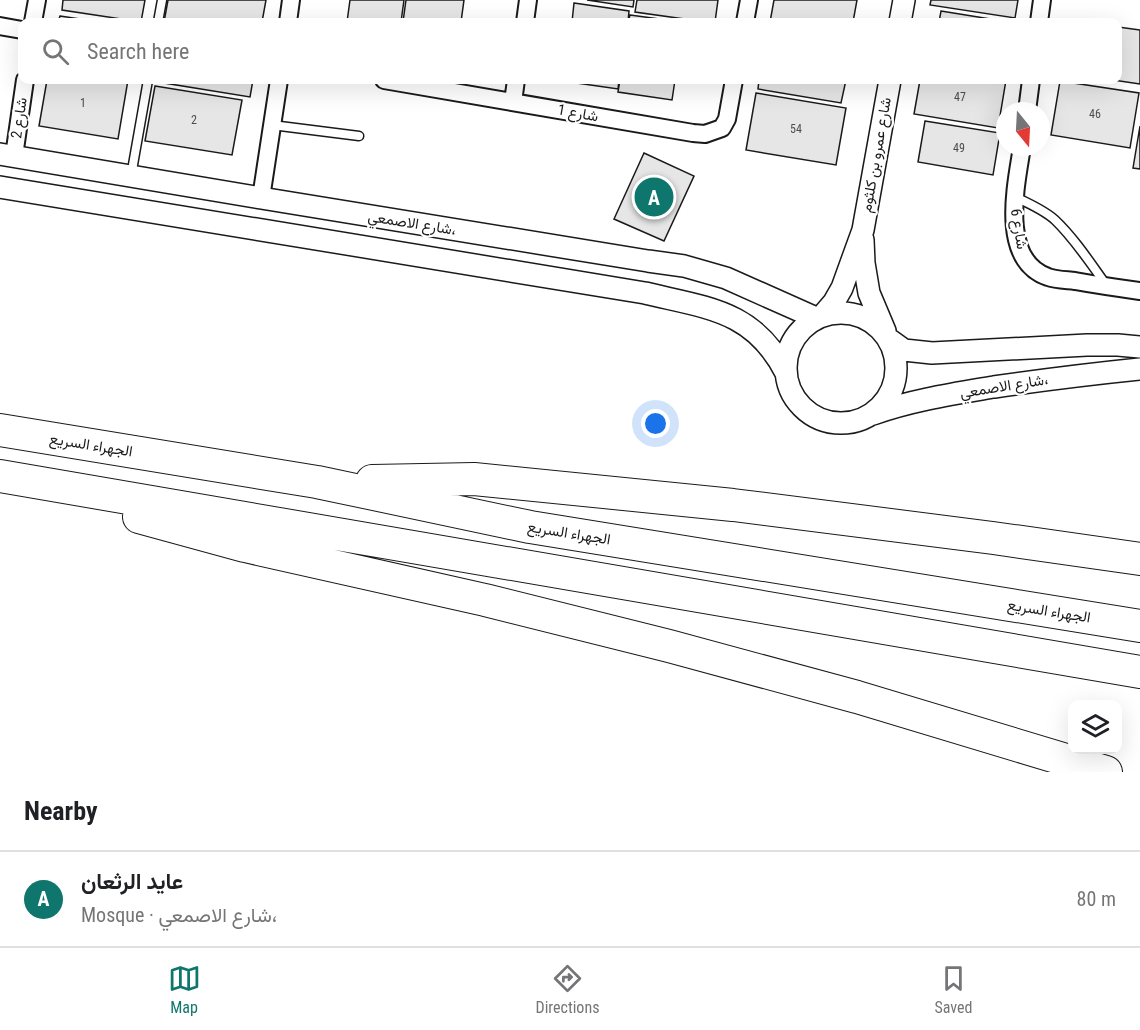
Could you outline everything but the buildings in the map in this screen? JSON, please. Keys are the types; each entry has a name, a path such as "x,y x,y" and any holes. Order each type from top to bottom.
{"highway":[{"name":"الجهراء السريع","path":"0,430 317,482 530,527 1140,626"},
{"path":"14,478 1140,672"},
{"path":"14,478 136,516 245,546 486,600 658,643 857,697 1106,772"},
{"path":"317,482 474,479 745,507 993,538 1140,560"}],"street":[{"path":"34,18 37,0"},
{"path":"289,18 291,0"},
{"path":"526,18 528,0"},
{"path":"746,18 749,0"},
{"path":"901,18 904,0"},
{"path":"1040,18 1042,0"},
{"path":"0,26 18,29"},
{"name":"شارع 2","path":"7,155 24,84"},
{"path":"261,198 278,84"},
{"name":"شارع 1","path":"407,84 705,134 722,128 727,119 733,84"},
{"path":"513,102 515,84"},
{"name":"شارع عمرو بن كلثوم","path":"819,317 834,302 842,288 863,230 889,84"},
{"path":"1028,102 1030,84"},
{"name":"شارع الاصمعي،","path":"7,155 684,266 726,278 819,317"},
{"name":"شارع 6","path":"1021,156 1015,197 1015,220 1019,247 1029,267 1048,278 1140,291"},
{"name":"شارع الاصمعي،","path":"0,187 657,295 714,309 741,321 759,334 770,346 786,373"},
{"name":"شارع عمرو بن كلثوم","path":"863,230 864,263 869,293 889,339"},
{"path":"889,339 896,356 897,374 892,390 883,404 870,415 853,422 834,423 816,417 801,406 791,391 786,373 788,351 799,332 819,317 840,312 859,315 875,324 889,339 904,350 932,353 1087,345 1140,347"},
{"name":"شارع الاصمعي،","path":"870,415 917,400 1060,378 1140,369"}],"lane":[{"path":"159,18 162,0"},
{"path":"131,176 147,84"},
{"path":"272,125 359,136"},
{"path":"1015,197 1054,219 1077,244 1107,286"}],"place":[{"name":"عايد الرثعان","path":"654,197"}]}
